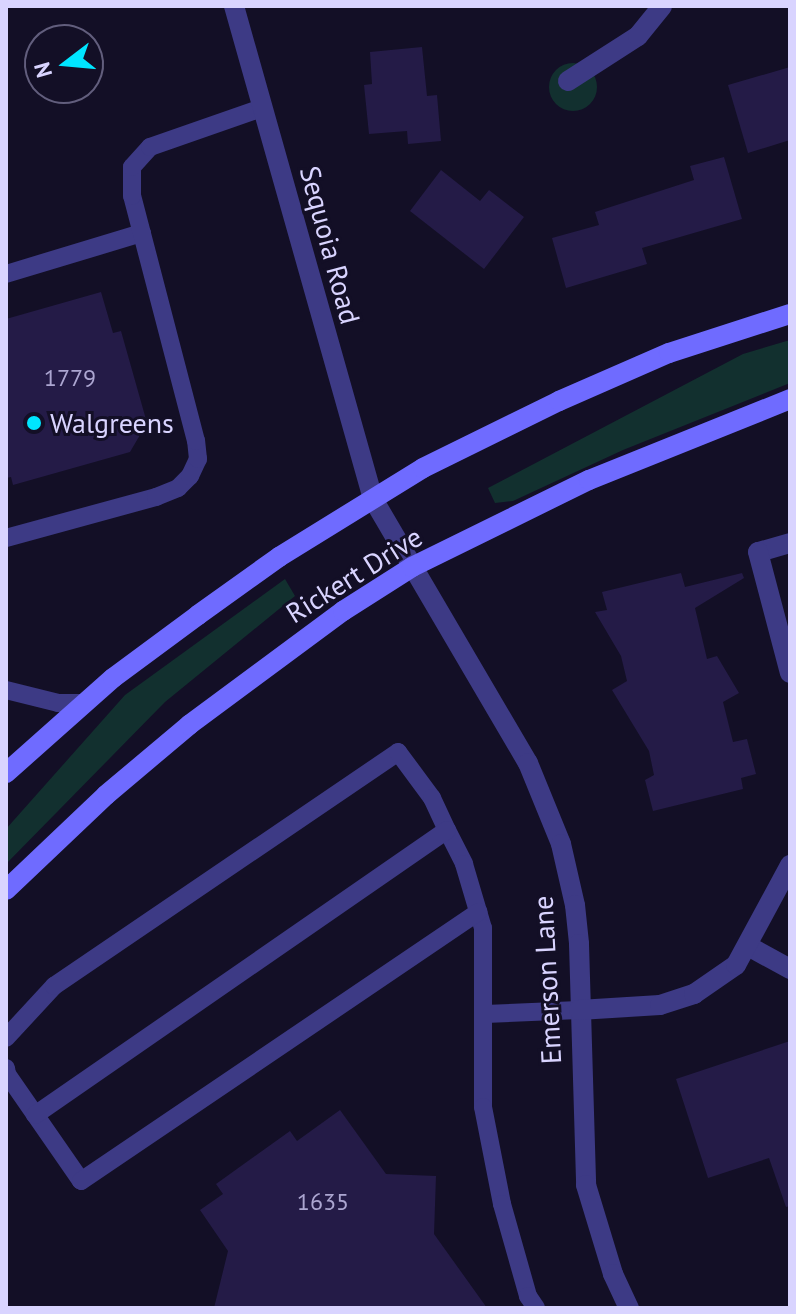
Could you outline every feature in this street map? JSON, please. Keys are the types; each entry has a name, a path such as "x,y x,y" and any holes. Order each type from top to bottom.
{"street":[{"name":"Sequoia Road","path":"234,6 373,499"},
{"path":"568,81 638,36 662,6"},
{"name":"Rickert Drive","path":"7,767 84,703 279,557 455,450 669,353 790,314"},
{"name":"Rickert Drive","path":"6,890 106,795 189,725 343,611 412,567 589,480 790,399"},
{"name":"Emerson Lane","path":"373,499 528,763 552,818 575,905 586,1185 613,1274 629,1308"},
{"path":"790,543 758,552 790,673"},
{"path":"579,1010 660,1005 694,994 736,965 790,865"},
{"path":"748,946 790,969"}],"lane":[{"path":"6,538 178,488 198,459 132,196 132,167 150,147 262,108"},
{"path":"6,274 142,233"},
{"path":"6,690 58,703 84,703"},
{"path":"6,1038 54,986 398,752 432,798 464,864 483,928 483,1107 502,1204 528,1296 536,1308"},
{"path":"35,1115 447,830"},
{"path":"6,1068 7,1074 81,1181 479,912"},
{"path":"485,1014 579,1010"}],"green space":[{"path":"573,63 590,70 597,87 590,104 573,111 556,104 549,87 556,70"},
{"path":"790,340 790,383 623,450 513,501 495,503 488,488 743,354"},
{"path":"285,579 295,596 165,702 6,864 6,829 125,695"}],"building":[{"path":"422,47 427,96 437,95 441,141 408,144 407,131 369,134 364,85 372,84 370,52"},
{"path":"790,67 790,140 748,153 728,85"},
{"path":"724,157 742,219 642,248 647,264 566,288 552,238 599,225 595,212 694,180 690,166"},
{"path":"441,170 480,201 489,190 524,217 484,269 410,211"},
{"name":"Walgreens","path":"101,292 113,333 121,331 147,423 130,452 13,485 11,477 6,478 6,319"},
{"path":"681,573 685,587 742,573 744,578 695,608 707,659 717,656 739,693 723,702 733,742 747,739 756,774 741,778 743,789 653,811 645,780 654,775 649,751 612,690 627,681 621,656 595,612 607,610 602,592"},
{"path":"790,1041 790,1206 786,1207 769,1158 708,1178 676,1079"},
{"path":"340,1110 386,1174 436,1176 434,1234 487,1308 214,1308 228,1251 200,1210 223,1194 216,1184 290,1131 297,1141"}],"place":[{"name":"Walgreens","path":"34,423"}]}
